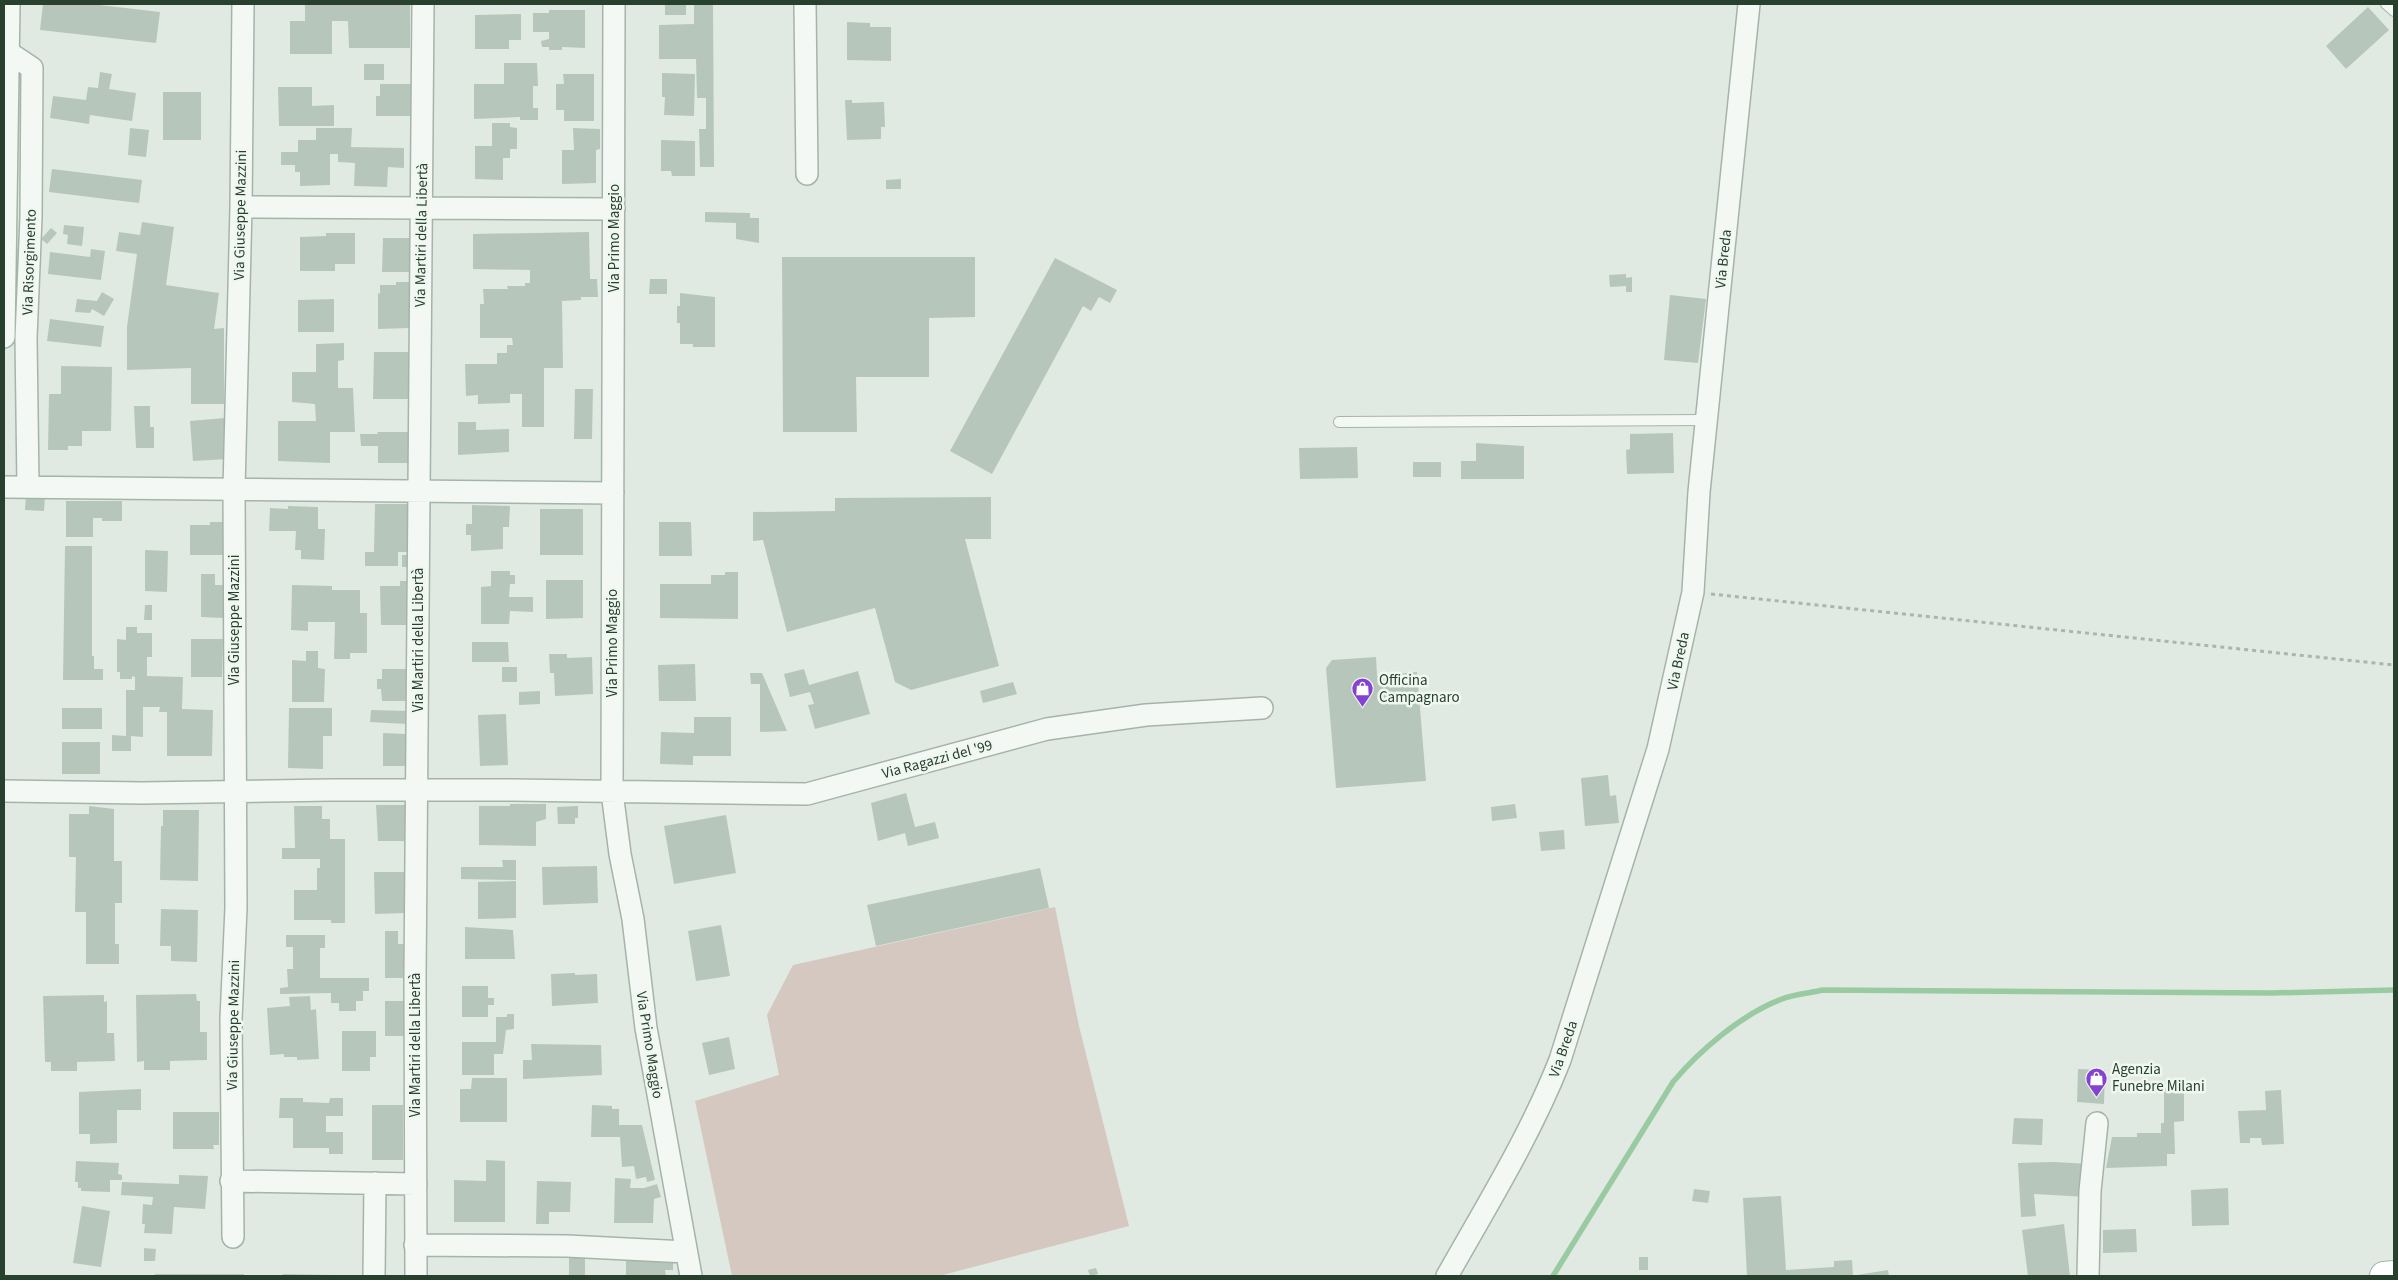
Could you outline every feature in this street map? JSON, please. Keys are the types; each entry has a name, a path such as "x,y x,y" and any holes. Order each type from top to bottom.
{"main road":[{"path":"2384,1276 2394,1275"}],"street":[{"name":"Via Risorgimento","path":"4,337 5,156 9,4"},
{"name":"Via Giuseppe Mazzini","path":"233,1237 231,1019 236,908 234,489 241,207 243,4"},
{"name":"Via Martiri della Libertà","path":"416,1276 415,978 423,4"},
{"name":"Via Primo Maggio","path":"614,4 612,792 633,918 646,1028 691,1276"},
{"path":"805,4 807,174"},
{"name":"Via Breda","path":"1447,1276 1536,1118 1560,1060 1658,749 1693,592 1706,420 1749,4"},
{"name":"Via Risorgimento","path":"8,52 32,68 26,338 28,486"},
{"path":"241,207 614,209"},
{"path":"4,487 418,489 614,493"},
{"name":"Via Ragazzi del '99","path":"4,791 122,793 512,790 807,794 1047,729 1146,715 1262,708"},
{"path":"2088,1276 2090,1191 2097,1123"},
{"path":"232,1181 416,1184"},
{"path":"374,1183 374,1276"},
{"path":"415,1245 567,1246 686,1252"}],"lane":[{"path":"2386,4 2394,11"},
{"path":"1339,422 1706,420"}],"path":[{"path":"1693,592 2394,666"}],"shaded area":[{"path":"1055,907 1079,1026 1129,1226 939,1276 732,1276 695,1101 779,1075 767,1015 793,965"}],"building":[{"path":"43,4 91,4 160,12 156,43 40,30"},
{"path":"305,4 410,4 410,48 349,48 348,21 332,21 332,54 290,54 290,21 305,21"},
{"path":"665,4 686,4 686,15 665,15"},
{"path":"694,4 713,4 714,167 700,167 699,129 706,129 706,98 697,98 696,59 659,59 659,25 694,24"},
{"path":"2368,7 2389,30 2346,69 2326,46"},
{"path":"549,10 585,10 585,48 562,47 562,50 549,50 549,47 542,47 541,41 549,39 549,32 533,32 533,13 549,13"},
{"path":"521,14 521,40 509,40 509,49 475,49 475,15"},
{"path":"847,22 870,23 870,27 891,27 891,61 847,60"},
{"path":"504,63 537,63 538,86 533,86 533,108 538,108 538,120 520,120 520,117 474,119 474,84 504,84"},
{"path":"364,64 384,64 384,80 364,80"},
{"path":"100,72 112,74 109,89 136,93 132,121 90,115 89,124 50,118 53,96 86,100 88,87 98,88"},
{"path":"662,73 695,74 694,116 664,115 665,97 662,97"},
{"path":"563,74 594,74 594,121 564,121 564,110 556,110 556,84 564,84"},
{"path":"380,84 411,84 411,116 376,116 376,96 380,96"},
{"path":"278,87 312,87 312,106 334,105 334,126 279,126"},
{"path":"163,92 201,92 201,140 163,140"},
{"path":"845,100 852,100 852,103 884,102 885,127 881,127 881,139 847,140"},
{"path":"492,123 510,123 510,127 517,128 517,149 510,149 510,158 503,158 503,180 475,179 475,146 492,146"},
{"path":"130,128 149,130 146,157 128,155"},
{"path":"316,128 352,128 351,147 404,148 404,168 388,167 387,187 354,186 355,163 338,162 338,154 330,154 330,185 300,186 300,172 295,172 295,165 281,165 281,152 298,152 298,140 316,140"},
{"path":"573,128 600,129 600,149 596,150 596,183 562,184 562,150 574,150"},
{"path":"661,140 695,141 695,176 672,176 671,171 661,171"},
{"path":"52,169 142,180 139,203 49,192"},
{"path":"901,179 901,189 886,189 886,180"},
{"path":"705,212 750,213 750,218 759,218 759,243 736,239 736,223 705,222"},
{"path":"142,222 174,227 166,285 219,293 214,329 224,328 224,404 191,404 191,368 127,370 127,327 137,254 116,251 119,232 140,235"},
{"path":"64,225 84,227 82,246 67,244 68,235 63,234"},
{"path":"51,228 57,233 47,244 41,239"},
{"path":"589,232 590,279 597,279 598,297 581,297 581,300 562,301 563,368 544,368 544,427 522,427 522,394 510,394 510,403 478,404 478,395 466,396 465,364 497,364 497,353 507,353 507,345 513,345 512,338 480,338 480,304 484,304 483,289 508,289 507,286 525,286 525,283 530,283 530,270 473,269 473,234"},
{"path":"326,233 355,233 355,264 335,264 335,271 300,271 300,237 326,236"},
{"path":"383,238 410,238 409,272 382,272"},
{"path":"91,249 105,251 101,280 48,274 50,252 90,257"},
{"path":"782,257 975,257 975,317 929,318 929,377 856,377 857,432 783,432"},
{"path":"1055,258 1117,290 1110,303 1099,297 1091,311 1083,306 992,474 950,451"},
{"path":"1626,274 1626,278 1632,277 1632,292 1626,292 1626,286 1610,287 1609,275"},
{"path":"650,279 667,279 667,294 649,294"},
{"path":"396,282 410,282 410,328 378,329 378,293 380,294 380,285 396,285"},
{"path":"102,292 114,299 104,316 92,309 90,313 75,312 77,299 97,301"},
{"path":"680,293 715,297 715,347 693,347 693,344 680,344 680,323 677,323 677,306 680,306"},
{"path":"1670,295 1706,299 1698,363 1664,360"},
{"path":"334,299 334,332 298,332 298,300"},
{"path":"50,319 104,326 101,347 47,341"},
{"path":"344,343 344,360 338,361 338,388 353,388 355,432 330,432 330,463 278,461 278,421 316,421 315,404 292,402 292,372 316,372 316,344"},
{"path":"374,352 408,352 408,357 411,357 410,399 373,399"},
{"path":"61,366 112,367 111,431 82,431 82,446 68,446 68,450 48,450 49,394 61,394"},
{"path":"575,389 593,389 592,439 574,439"},
{"path":"134,406 150,406 150,427 154,427 154,448 136,448"},
{"path":"225,418 228,459 193,461 190,421"},
{"path":"458,422 476,422 476,430 509,429 509,452 458,455"},
{"path":"377,432 410,432 410,463 378,463 378,446 361,446 360,434 378,434"},
{"path":"1673,433 1674,473 1627,474 1626,450 1630,449 1630,434"},
{"path":"1476,443 1524,446 1524,479 1461,479 1461,461 1476,461"},
{"path":"1357,447 1358,478 1300,479 1299,448"},
{"path":"1413,462 1441,462 1441,477 1413,477"},
{"path":"26,495 45,496 44,511 25,510"},
{"path":"991,497 991,539 965,539 999,666 911,690 895,682 875,608 787,632 763,540 753,541 753,512 835,511 835,498"},
{"path":"66,501 122,501 122,521 102,521 102,518 93,518 93,537 66,537"},
{"path":"375,504 409,504 408,552 398,552 398,566 365,566 365,552 374,552"},
{"path":"472,505 510,506 509,527 503,527 503,549 471,551 471,535 466,535 466,524 472,524"},
{"path":"288,506 318,507 318,529 325,529 324,560 301,559 301,550 295,550 296,531 269,531 270,508 288,509"},
{"path":"540,509 583,509 583,555 540,555"},
{"path":"210,522 223,522 223,555 190,555 190,525 210,525"},
{"path":"659,522 691,522 692,556 659,556"},
{"path":"65,546 92,546 92,656 94,656 94,669 103,669 103,680 63,680"},
{"path":"145,550 168,551 167,592 145,591"},
{"path":"402,555 415,555 414,567 402,567"},
{"path":"491,571 510,571 510,575 515,575 515,584 510,584 509,597 533,597 533,612 510,611 509,624 481,624 481,587 491,586"},
{"path":"725,572 738,572 738,619 660,618 660,584 711,584 711,575 725,575"},
{"path":"201,574 215,574 215,585 224,585 223,618 201,617"},
{"path":"546,580 583,580 583,618 546,619"},
{"path":"400,581 408,581 408,625 381,625 380,586 400,586"},
{"path":"292,585 332,586 332,590 360,590 360,613 367,613 367,653 350,653 350,659 334,659 335,622 308,622 308,631 291,630"},
{"path":"145,605 152,605 152,620 144,620"},
{"path":"126,627 137,627 137,633 152,633 152,657 147,657 147,676 183,677 182,709 213,710 212,756 167,756 167,712 159,712 160,707 143,707 143,737 131,736 131,751 112,751 112,735 126,736 126,690 135,690 135,677 132,676 132,679 120,679 120,672 117,672 117,639 126,640"},
{"path":"191,639 223,639 222,677 191,677"},
{"path":"472,642 508,642 509,662 472,662"},
{"path":"306,651 318,651 318,668 325,669 324,702 292,702 292,660 306,661"},
{"path":"549,654 567,654 567,658 592,657 593,694 555,696 554,673 550,673"},
{"path":"1376,657 1377,676 1417,672 1426,781 1336,788 1326,668 1332,660"},
{"path":"695,664 696,701 659,701 658,665"},
{"path":"502,667 517,667 517,682 502,682"},
{"path":"382,669 407,669 407,701 382,701 381,689 377,689 377,679 382,679"},
{"path":"804,669 809,685 858,671 870,714 815,729 808,705 814,704 810,692 790,697 784,674"},
{"path":"750,673 762,673 787,731 760,732 760,684 751,684"},
{"path":"1013,682 1017,694 983,703 980,691"},
{"path":"540,691 540,704 519,705 519,692"},
{"path":"62,708 102,708 102,729 62,729"},
{"path":"289,708 332,708 332,736 323,736 323,769 288,768"},
{"path":"371,710 408,711 407,724 370,722"},
{"path":"506,714 508,765 480,766 478,715"},
{"path":"694,717 731,717 731,756 693,756 693,765 660,764 661,732 694,733"},
{"path":"383,733 407,734 406,766 383,766"},
{"path":"62,742 100,742 100,774 62,774"},
{"path":"1608,775 1610,796 1616,795 1619,823 1585,826 1581,778"},
{"path":"906,793 915,827 935,822 939,838 908,846 905,833 878,841 871,803"},
{"path":"510,804 546,804 546,819 536,822 536,846 479,845 479,806 510,806"},
{"path":"1515,804 1517,818 1492,821 1491,807"},
{"path":"376,805 405,805 405,841 378,841"},
{"path":"89,806 114,809 114,861 122,861 122,903 115,903 115,944 119,944 119,964 86,964 86,912 75,912 76,857 69,857 69,814 89,814"},
{"path":"294,806 322,806 322,819 330,819 330,839 345,839 345,923 331,923 331,920 294,920 294,890 317,890 317,868 320,868 320,859 282,859 282,848 295,848"},
{"path":"578,806 578,818 575,818 575,824 558,824 557,807"},
{"path":"163,810 199,810 198,881 160,880"},
{"path":"726,815 736,873 674,884 664,826"},
{"path":"1564,830 1565,849 1541,851 1539,832"},
{"path":"502,860 516,860 516,880 461,879 461,867 503,867"},
{"path":"597,866 598,903 543,905 542,867"},
{"path":"1040,868 1049,908 876,946 867,905"},
{"path":"374,872 405,872 406,913 375,914"},
{"path":"516,881 516,918 478,919 478,882"},
{"path":"161,909 198,910 197,962 171,961 171,946 160,946"},
{"path":"721,925 730,976 696,981 688,931"},
{"path":"465,927 513,930 515,959 465,959"},
{"path":"385,931 398,931 398,944 406,944 405,978 385,978"},
{"path":"286,935 325,935 325,948 320,948 320,978 369,978 369,991 363,991 363,1001 356,1001 356,1011 339,1011 339,1003 331,1003 331,993 280,994 280,988 288,987 287,969 293,969 293,947 286,947"},
{"path":"575,973 575,975 597,974 598,1003 552,1006 551,974"},
{"path":"462,986 488,986 488,998 494,998 494,1005 488,1005 488,1017 462,1017"},
{"path":"196,994 197,1001 200,1001 200,1032 207,1032 207,1060 170,1061 170,1070 144,1070 144,1061 137,1062 136,995"},
{"path":"104,995 104,1002 107,1001 107,1033 114,1033 115,1061 77,1062 77,1071 51,1071 51,1062 45,1062 43,996"},
{"path":"310,996 311,1010 316,1009 319,1059 297,1060 297,1057 284,1057 284,1054 270,1055 267,1008 290,1006 289,997"},
{"path":"385,1001 405,1001 405,1036 385,1036"},
{"path":"507,1014 514,1014 514,1029 506,1030 503,1054 494,1054 494,1075 462,1075 462,1042 496,1042 496,1017 507,1017"},
{"path":"342,1031 376,1031 376,1057 370,1057 370,1071 342,1071"},
{"path":"729,1037 735,1069 709,1075 702,1043"},
{"path":"531,1044 601,1045 602,1075 523,1079 523,1060 532,1060"},
{"path":"2078,1069 2105,1070 2104,1104 2077,1102"},
{"path":"472,1078 507,1078 507,1122 460,1122 460,1089 471,1089"},
{"path":"2164,1088 2184,1089 2184,1121 2174,1122 2175,1154 2167,1154 2167,1166 2106,1168 2112,1137 2137,1137 2137,1133 2161,1133 2161,1123 2164,1123"},
{"path":"141,1089 141,1110 117,1110 117,1143 90,1144 90,1134 79,1134 79,1092"},
{"path":"2281,1090 2284,1144 2262,1145 2261,1138 2250,1138 2250,1143 2240,1143 2238,1111 2266,1110 2265,1091"},
{"path":"280,1098 303,1098 303,1102 329,1103 330,1098 343,1098 343,1116 326,1116 326,1132 343,1132 343,1154 329,1154 329,1148 293,1148 293,1118 279,1118"},
{"path":"372,1105 403,1105 403,1160 372,1160"},
{"path":"592,1105 612,1106 612,1109 619,1109 619,1125 642,1125 655,1180 647,1182 646,1177 636,1179 634,1166 622,1167 620,1137 591,1137"},
{"path":"173,1112 219,1112 219,1145 213,1145 214,1149 173,1149"},
{"path":"2014,1118 2043,1119 2042,1145 2012,1144"},
{"path":"486,1160 505,1161 505,1222 454,1222 454,1180 486,1181"},
{"path":"76,1161 119,1163 118,1174 122,1175 122,1180 110,1180 110,1192 81,1191 81,1188 78,1188 78,1182 75,1182"},
{"path":"2054,1162 2089,1164 2087,1197 2034,1194 2036,1216 2021,1217 2018,1163"},
{"path":"179,1175 208,1176 205,1209 174,1207 172,1234 144,1233 145,1224 142,1224 143,1204 152,1205 153,1197 121,1195 122,1182 179,1184"},
{"path":"615,1178 631,1179 630,1188 644,1188 657,1184 661,1197 654,1199 653,1223 614,1223"},
{"path":"537,1181 571,1182 570,1212 549,1212 549,1224 536,1224"},
{"path":"2228,1188 2229,1225 2192,1226 2191,1190"},
{"path":"1694,1189 1710,1191 1708,1203 1692,1201"},
{"path":"1781,1196 1786,1270 1834,1267 1834,1261 1852,1260 1853,1276 1747,1276 1743,1198"},
{"path":"82,1206 110,1211 101,1267 73,1263"},
{"path":"2064,1224 2070,1276 2028,1276 2022,1230"},
{"path":"2136,1229 2137,1252 2103,1253 2103,1230"},
{"path":"144,1248 156,1249 155,1261 144,1261"},
{"path":"1639,1257 1648,1257 1648,1270 1639,1270"},
{"path":"569,1258 585,1258 585,1276 569,1276"},
{"path":"626,1260 673,1261 673,1270 665,1270 666,1276 626,1276"},
{"path":"1096,1268 1098,1274 1090,1276 1088,1270"},
{"path":"1888,1270 1889,1276 1857,1276 1857,1275"},
{"path":"155,1274 244,1274 244,1276 155,1276"},
{"path":"283,1274 334,1275 334,1276 283,1276"}],"waterway":[{"path":"1553,1276 1673,1082 1709,1046 1737,1023 1787,997 1823,990 2272,993 2394,990"}],"place":[{"name":"Officina Campagnaro","path":"1363,708"},
{"name":"Agenzia Funebre Milani","path":"2096,1097"}]}
